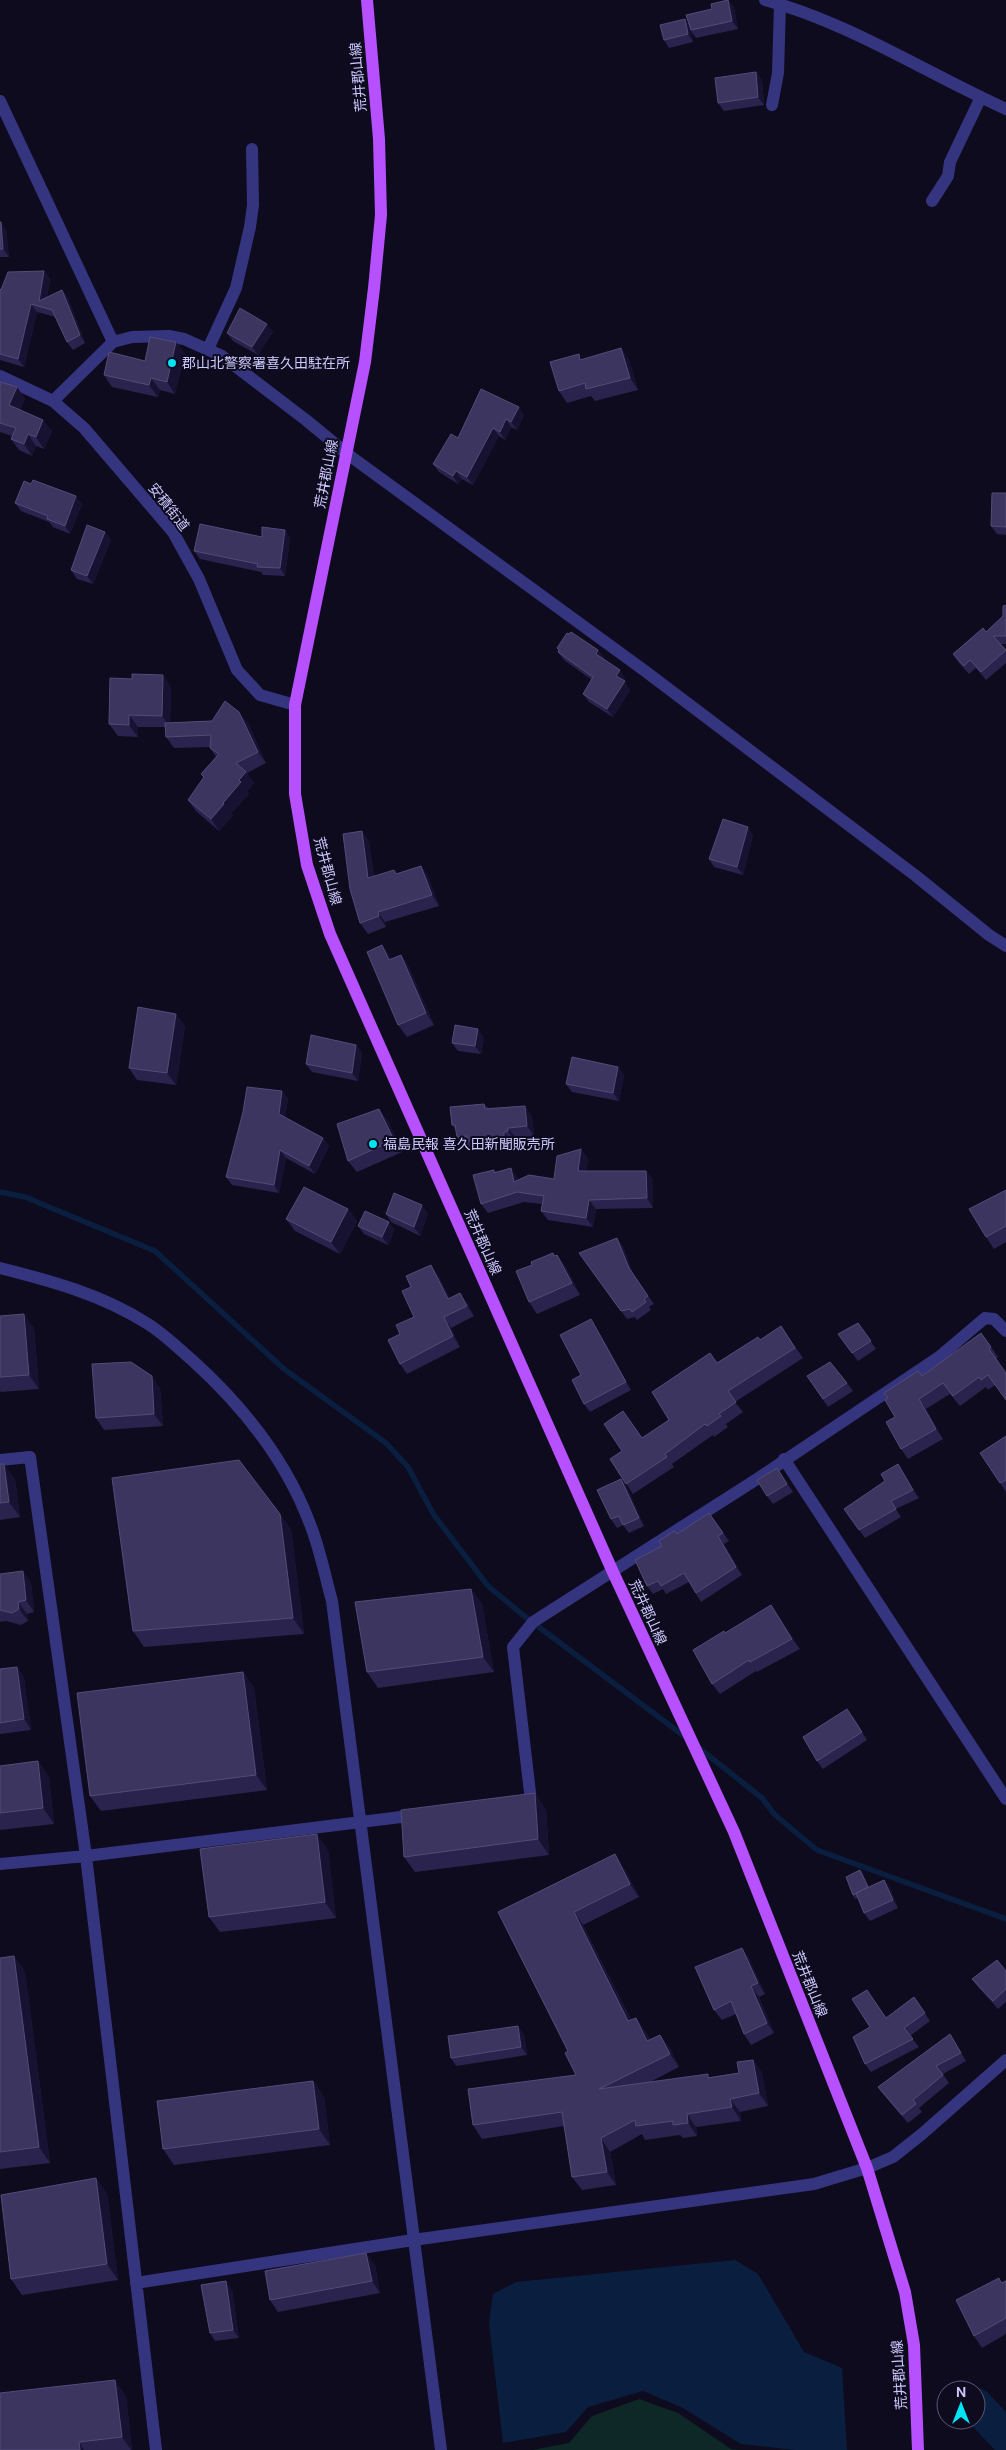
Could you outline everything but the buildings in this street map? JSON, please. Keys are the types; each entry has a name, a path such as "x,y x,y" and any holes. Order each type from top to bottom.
{"main road":[{"name":"荒井郡山線","path":"366,0 379,140 381,215 364,362 295,705 295,794 307,865 330,934 612,1570 734,1832 867,2168 905,2292 914,2345 918,2450"}],"street":[{"path":"765,0 837,26 1006,109"},
{"path":"772,105 778,73 780,4"},
{"path":"932,201 948,176 950,162 981,98"},
{"path":"0,102 113,342"},
{"path":"208,349 236,288 250,227 253,205 252,149"},
{"path":"53,401 113,342 132,337 152,335 184,339 222,356 346,453 645,671 916,876 989,935 1006,946"},
{"name":"安積街道","path":"0,376 53,401 84,428 173,532 199,578 236,670 260,694 295,705"},
{"path":"0,1268 80,1290 140,1320 174,1344 232,1397 257,1428 296,1491 310,1525 332,1601 441,2450"},
{"path":"512,1803 531,1801 513,1647 533,1622 784,1460 939,1357 985,1318 994,1319 1006,1330"},
{"path":"0,1460 30,1457 86,1856 156,2450"},
{"path":"784,1460 1006,1799"},
{"path":"0,1864 86,1856 427,1814"},
{"path":"136,2283 413,2240 814,2184 867,2168 893,2157 1006,2060"}],"green space":[{"path":"639,2399 678,2413 731,2449 742,2450 532,2450 569,2443 592,2416"}],"water":[{"path":"735,2260 758,2274 804,2352 842,2368 847,2450 795,2450 741,2444 683,2408 643,2391 588,2407 566,2432 503,2443 489,2323 493,2294 516,2282"}],"waterway":[{"path":"0,1192 25,1197 155,1251 284,1369 386,1443 408,1467 434,1515 488,1586 523,1615 688,1739"},
{"path":"699,1748 762,1798 774,1814 817,1850 1006,1919"},
{"path":"986,2416 1006,2437"}],"place":[{"name":"郡山北警察署喜久田駐在所","path":"172,363"},
{"name":"福島民報 喜久田新聞販売所","path":"373,1144"}]}
